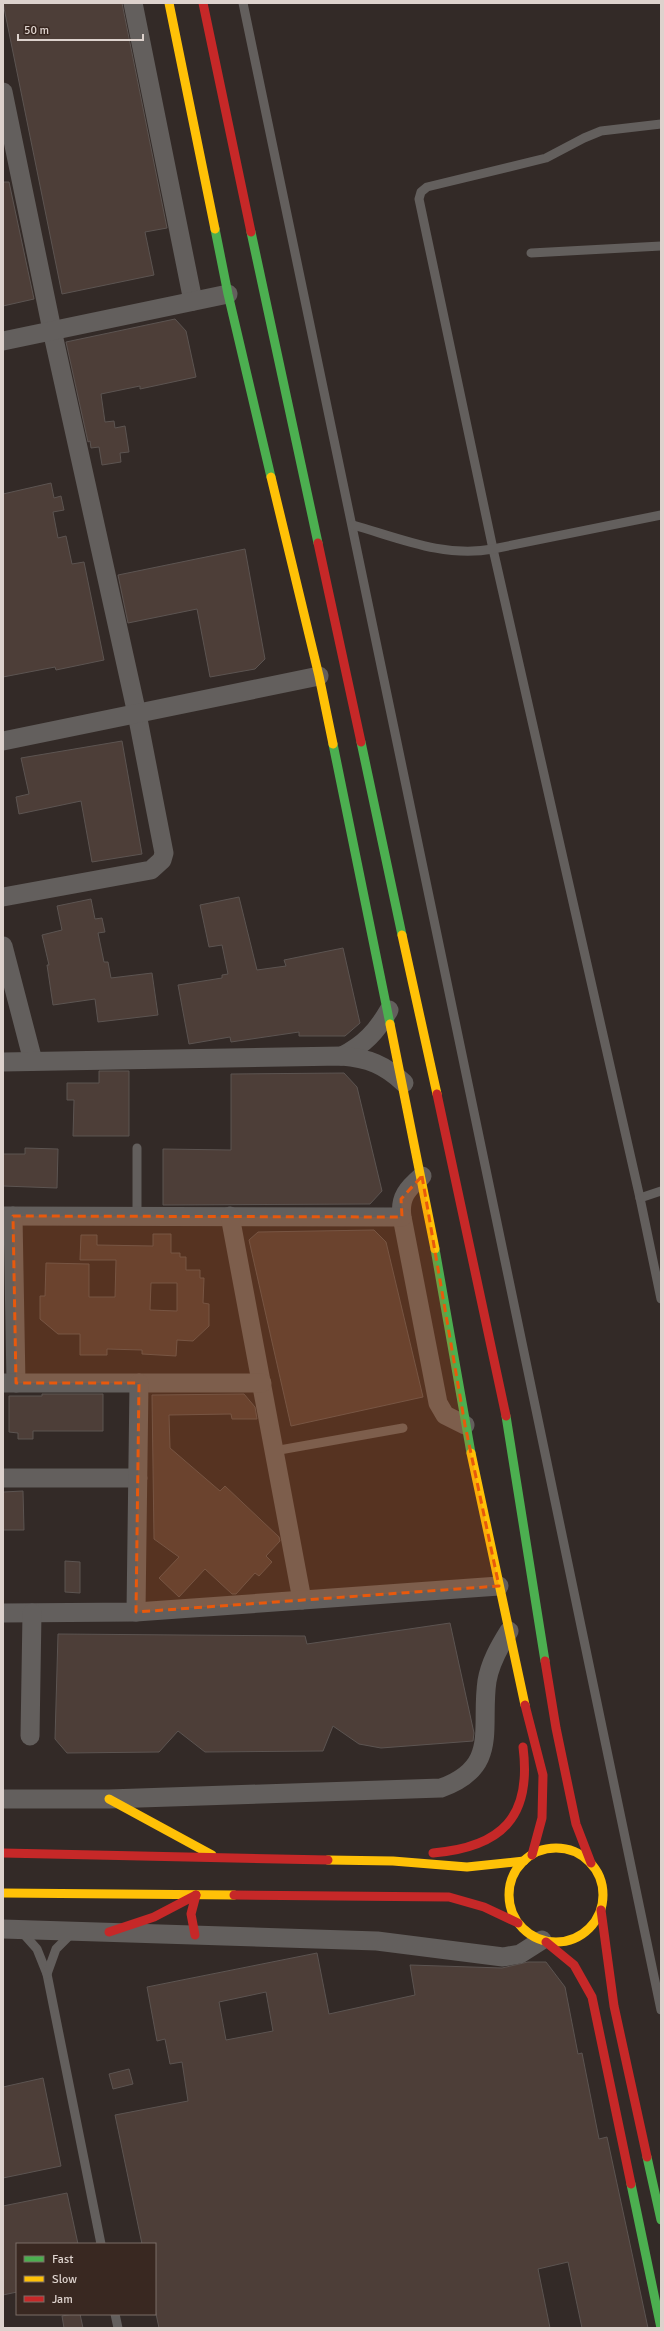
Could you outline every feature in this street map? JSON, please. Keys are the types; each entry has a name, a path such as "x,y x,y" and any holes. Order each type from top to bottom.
{"main road":[{"path":"169,3 228,294 319,676 404,1083 422,1176 465,1425 516,1670 543,1776 544,1801 542,1818 532,1855"},
{"path":"203,3 261,280 502,1397 556,1728 576,1824 591,1863 598,1874 602,1886 604,1898 601,1910 595,1923 585,1933 573,1940 560,1943 544,1941"},
{"path":"512,1694 516,1670"},
{"path":"393,1861 416,1854 462,1851 492,1839 505,1828 521,1804 527,1779 528,1765 521,1736"},
{"path":"109,1799 215,1856"},
{"path":"518,1923 511,1907 509,1890 514,1874 524,1861 532,1855 547,1849 563,1849 578,1854 591,1863"},
{"path":"3,1853 215,1856 393,1861 467,1867 499,1865 524,1861"},
{"path":"3,1893 449,1897 483,1905 499,1911 518,1923 528,1934 544,1941 566,1956 577,1968 592,1997 661,2328"},
{"path":"109,1932 157,1916 196,1895"},
{"path":"195,1935 191,1914 196,1895"},
{"path":"601,1910 611,1992 661,2220"}],"street":[{"path":"133,3 193,301"},
{"path":"3,92 52,330 137,714 164,846 162,860 151,870 3,897"},
{"path":"3,341 228,294"},
{"path":"3,741 319,676"},
{"path":"3,946 33,1061"},
{"path":"342,1056 359,1047 371,1036 389,1010"},
{"path":"3,1062 342,1056 362,1058 377,1063 392,1071 404,1083"},
{"path":"422,1176 404,1193 400,1206 438,1404 445,1415 465,1425"},
{"path":"262,1383 9,1384 8,1216 402,1216"},
{"path":"230,1216 302,1600"},
{"path":"136,1612 139,1383"},
{"path":"3,1478 138,1478"},
{"path":"3,1613 136,1612 499,1586"},
{"path":"30,1736 32,1613"},
{"path":"3,1799 109,1799 430,1790 452,1784 461,1779 476,1764 484,1746 487,1726 486,1696 490,1666 508,1631"},
{"path":"11,1929 377,1941 503,1957 520,1954 544,1941"}],"lane":[{"path":"243,3 353,525 661,2010"},
{"path":"661,124 593,134 546,158 427,187 419,195 493,549 640,1198 661,1299"},
{"path":"531,253 661,246"},
{"path":"353,525 438,550 465,552 493,549 661,515"},
{"path":"137,1148 137,1216"},
{"path":"640,1198 661,1191"},
{"path":"274,1451 403,1428"},
{"path":"11,1929 37,1949 47,1974 101,2243"},
{"path":"47,1974 56,1949 75,1931"},
{"path":"115,2315 118,2328"}],"highlighted area":[{"path":"422,1176 465,1425 499,1586 136,1612 139,1383 16,1383 13,1216 402,1217 401,1199"}],"building":[{"path":"3,3 122,3 167,228 145,232 154,275 62,294"},
{"path":"3,182 9,182 34,299 3,306"},
{"path":"175,319 186,331 196,377 140,389 140,386 101,394 105,422 114,421 115,428 125,426 129,452 120,453 121,462 102,465 99,447 91,448 90,441 88,442 66,342"},
{"path":"51,483 54,498 61,496 64,510 53,512 58,538 66,536 72,564 84,562 104,660 56,670 55,667 3,677 3,494"},
{"path":"245,549 265,659 255,669 210,677 197,609 128,623 118,575"},
{"path":"122,741 142,854 92,862 81,801 19,814 16,797 29,794 21,758"},
{"path":"239,897 257,970 286,966 284,960 343,948 360,1023 345,1036 299,1036 299,1032 231,1042 230,1037 189,1044 178,985 222,978 222,975 228,974 222,945 209,947 200,905"},
{"path":"91,899 95,919 102,918 105,932 98,933 104,962 108,962 111,978 152,973 158,1015 98,1022 95,999 53,1005 47,965 49,965 42,935 62,930 57,906"},
{"path":"99,1071 129,1071 129,1136 73,1136 74,1100 67,1100 67,1083 99,1083"},
{"path":"344,1073 357,1087 382,1191 370,1204 163,1205 163,1149 231,1150 231,1074"},
{"path":"25,1148 58,1149 57,1188 3,1186 3,1154 25,1154"},
{"path":"374,1230 386,1242 423,1397 291,1426 249,1240 258,1232"},
{"path":"153,1234 171,1234 171,1253 180,1253 180,1257 186,1257 186,1270 200,1270 200,1278 204,1278 203,1303 209,1304 209,1326 193,1341 177,1340 176,1356 142,1354 142,1350 107,1349 107,1355 80,1355 80,1334 58,1334 40,1319 40,1296 45,1296 46,1263 89,1264 89,1297 115,1297 116,1260 80,1260 81,1235 97,1235 97,1245 153,1246","holes":["151,1283 177,1283 177,1311 150,1310"]},
{"path":"42,1394 103,1394 103,1431 33,1431 33,1439 18,1439 18,1433 9,1432 9,1396 42,1396"},
{"path":"244,1394 255,1407 257,1419 232,1419 231,1414 169,1415 170,1448 220,1491 225,1486 279,1537 280,1541 266,1556 272,1562 259,1576 255,1573 236,1594 232,1594 205,1569 179,1597 159,1578 179,1557 154,1539 152,1395"},
{"path":"23,1491 24,1530 3,1530 3,1492"},
{"path":"65,1561 80,1562 80,1593 65,1592"},
{"path":"450,1623 474,1733 473,1741 381,1748 359,1744 333,1726 323,1751 205,1752 178,1731 159,1752 67,1753 55,1739 58,1634 305,1636 307,1644"},
{"path":"317,1953 329,2014 415,1995 410,1965 502,1968 528,1962 546,1962 565,1987 578,2054 582,2053 599,2139 607,2137 648,2328 582,2328 568,2262 538,2269 550,2328 159,2328 156,2314 156,2243 142,2243 115,2115 188,2101 182,2062 170,2064 165,2039 157,2041 147,1987","holes":["266,1992 273,2031 226,2040 219,2002"]},
{"path":"129,2069 133,2084 113,2089 109,2074"},
{"path":"43,2078 61,2166 3,2178 3,2087"},
{"path":"67,2193 78,2243 16,2243 16,2292 3,2295 3,2206"},
{"path":"80,2315 83,2328 64,2328 62,2316"}],"traffic: fast":[{"path":"215,229 228,294 271,477"},
{"path":"251,232 318,543"},
{"path":"361,742 402,935"},
{"path":"333,744 390,1024"},
{"path":"435,1249 471,1453"},
{"path":"506,1416 545,1661"},
{"path":"647,2157 661,2220"},
{"path":"631,2184 661,2328"}],"traffic: slow":[{"path":"169,3 215,229"},
{"path":"271,477 319,676 333,744"},
{"path":"402,935 437,1094"},
{"path":"390,1024 435,1249"},
{"path":"471,1453 525,1705"},
{"path":"109,1799 212,1855"},
{"path":"556,1848 574,1852 589,1862 599,1877 603,1895 599,1913 589,1928 574,1938 556,1942 538,1938 523,1928 513,1913 509,1895 513,1877 523,1862 538,1852 556,1848"},
{"path":"328,1860 393,1861 467,1867 524,1861"},
{"path":"3,1893 234,1895"}],"traffic: jam":[{"path":"203,3 251,232"},
{"path":"318,543 361,742"},
{"path":"437,1094 506,1416"},
{"path":"545,1661 556,1728 576,1824 591,1863"},
{"path":"525,1705 543,1775 542,1818 532,1855"},
{"path":"433,1853 457,1850 477,1844 494,1835 507,1824 517,1810 522,1792 525,1771 523,1747"},
{"path":"3,1853 328,1860"},
{"path":"109,1932 154,1917 196,1895"},
{"path":"195,1935 191,1914 196,1895"},
{"path":"234,1895 449,1897 484,1907 518,1923"},
{"path":"601,1910 614,2006 647,2157"},
{"path":"546,1942 574,1965 592,1997 631,2184"}]}
